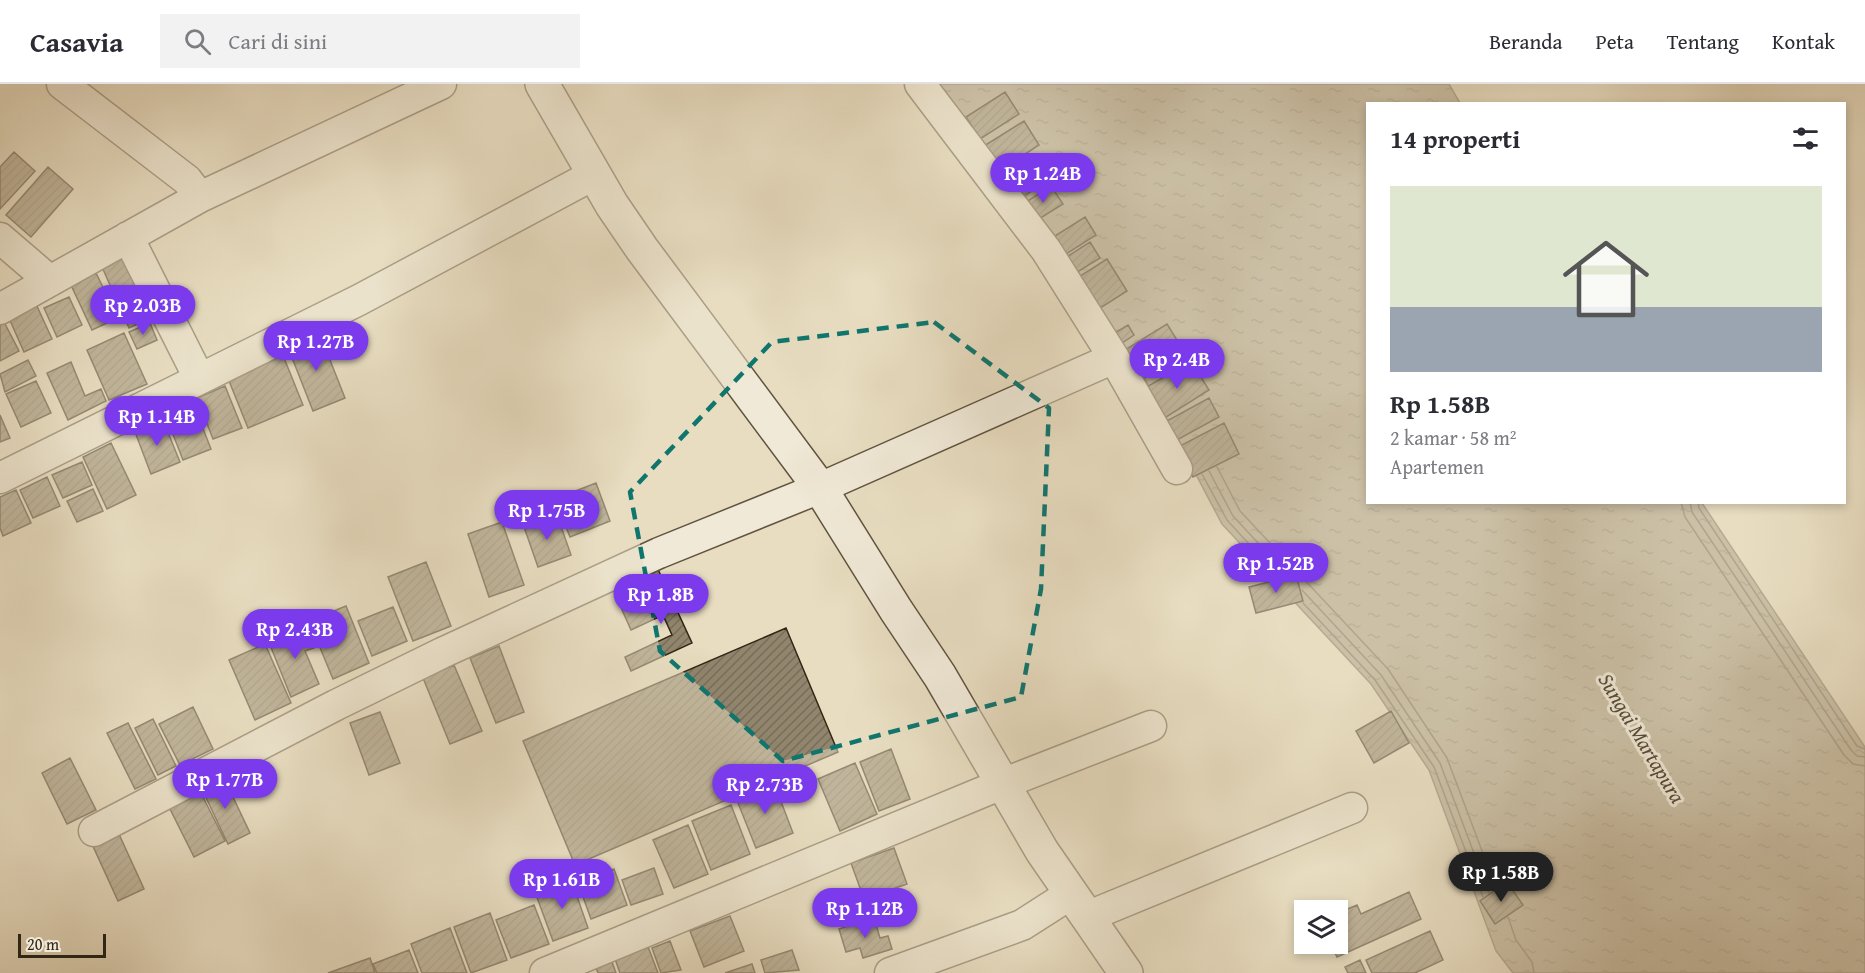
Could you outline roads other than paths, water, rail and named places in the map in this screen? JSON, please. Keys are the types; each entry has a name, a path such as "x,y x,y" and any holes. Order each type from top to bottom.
{"street":[{"path":"62,84 187,180 200,197"},
{"path":"0,309 200,197 308,144 441,84"},
{"path":"542,84 612,205 642,249 820,488 940,676 1042,851 1126,973"},
{"path":"920,84 1046,250 1114,358 1177,468"},
{"path":"0,478 359,300 595,174"},
{"path":"128,237 199,378"},
{"path":"0,238 50,281"},
{"path":"94,831 336,705 442,653 659,553 820,488 1114,358"},
{"path":"545,973 1002,784 1151,726"},
{"path":"890,973 1352,808"}],"water":[{"name":"Sungai Martapura","path":"930,84 1449,84 1459,102 1366,102 1366,504 1703,504 1865,747 1865,973 1513,973 1496,951 1429,770 1371,684 1222,524 1146,380 1061,256"}]}
